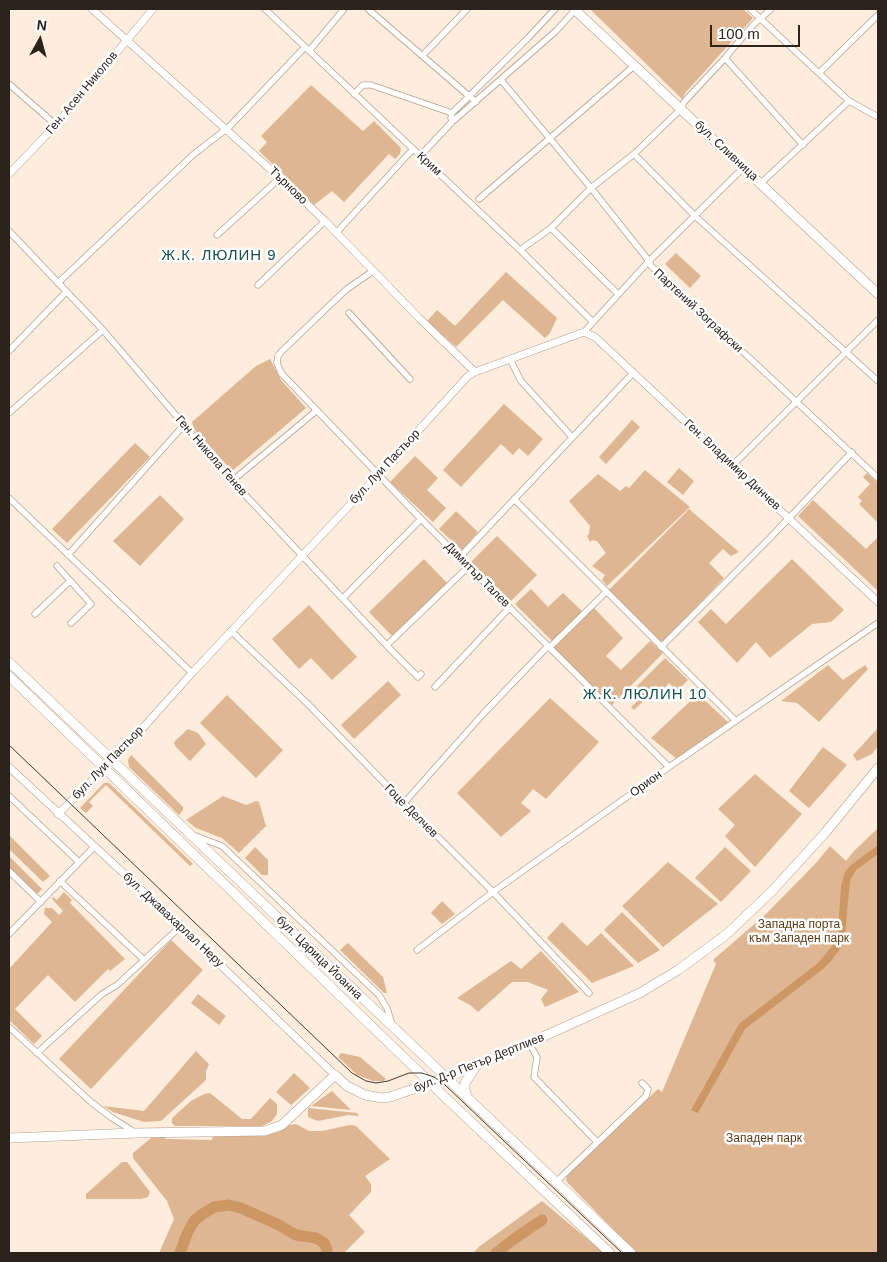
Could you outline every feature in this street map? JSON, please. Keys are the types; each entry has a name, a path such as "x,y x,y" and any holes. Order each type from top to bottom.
{"main road":[{"name":"бул. Сливница","path":"575,9 878,294"},
{"name":"бул. Царица Йоанна","path":"9,662 630,1253"},
{"name":"бул. Царица Йоанна","path":"9,676 610,1253"},
{"name":"бул. Д-р Петър Дертлиев","path":"335,1075 347,1086 365,1095 390,1097 445,1078 529,1044 640,993 678,970 726,934 772,891 825,833 878,768"},
{"path":"470,1101 465,1091 465,1083 478,1064"},
{"path":"9,1138 136,1133 259,1132 278,1128 282,1125 335,1075"}],"street":[{"name":"Търново","path":"92,9 280,178 475,372"},
{"name":"Ген. Асен Николов","path":"9,174 56,125 154,9"},
{"name":"Крим","path":"265,9 520,250 592,321"},
{"path":"58,283 194,154 226,130 344,9"},
{"path":"423,55 467,9"},
{"path":"452,122 452,113 528,38 554,9"},
{"path":"420,156 452,122 556,30 575,9"},
{"path":"750,9 850,101 878,117"},
{"path":"520,250 551,228 591,188 634,154 681,109 684,102 752,26 771,9"},
{"path":"373,10 476,102"},
{"path":"819,73 878,15"},
{"path":"725,58 803,144"},
{"path":"479,199 634,66"},
{"name":"Партений Зографски","path":"501,80 591,188 651,266 878,478"},
{"path":"9,84 56,125"},
{"path":"354,94 360,87 368,85 452,113"},
{"path":"760,184 850,101"},
{"path":"336,233 413,149"},
{"path":"634,154 695,216 878,381"},
{"path":"584,332 592,321 649,261 743,168"},
{"path":"217,235 280,178"},
{"path":"258,286 325,222"},
{"path":"551,228 618,294"},
{"name":"Ген. Никола Генев","path":"9,231 103,330 232,481 387,645 419,676"},
{"name":"Димитър Талев","path":"373,271 347,289 281,352 277,364 281,373 459,558 669,767"},
{"path":"9,351 66,292"},
{"path":"349,313 410,379"},
{"path":"733,465 878,320"},
{"path":"9,413 103,330"},
{"name":"бул. Луи Пастьор","path":"58,814 112,761 460,384 475,372 584,332"},
{"name":"Ген. Владимир Динчев","path":"584,332 594,337 878,602"},
{"path":"510,359 521,382 572,437"},
{"path":"459,558 633,373"},
{"path":"232,481 316,411"},
{"path":"68,555 184,425"},
{"path":"661,647 852,452"},
{"path":"9,498 192,673"},
{"path":"514,499 736,721"},
{"path":"344,598 421,519"},
{"path":"57,566 91,604 71,624"},
{"path":"387,645 468,567"},
{"path":"35,614 70,581"},
{"path":"404,803 483,714 548,647 606,592"},
{"path":"435,687 509,608"},
{"name":"Орион","path":"417,950 493,892 669,767 878,623"},
{"name":"Гоце Делчев","path":"231,632 308,704 493,892 589,993"},
{"name":"бул. Джавахарлал Неру","path":"9,767 180,926 335,1075"},
{"path":"9,796 79,862"},
{"path":"189,834 213,841 222,846 378,995 387,1008 394,1030"},
{"path":"9,934 94,846"},
{"path":"9,870 41,902"},
{"path":"60,881 144,960"},
{"path":"37,1053 90,1004 102,994 117,986 180,926"},
{"path":"9,1027 91,1102 136,1133"},
{"path":"529,1044 537,1057 534,1077 597,1142"},
{"path":"556,1182 646,1096 648,1089 642,1083"}],"green space":[{"path":"592,9 743,9 753,18 686,92 682,99"},
{"path":"311,85 363,131 374,121 401,148 400,154 395,159 389,154 344,202 332,191 314,205 259,151 267,142 261,136"},
{"path":"676,253 701,276 690,288 665,264"},
{"path":"506,272 557,318 550,333 545,338 503,300 456,347 427,321 437,310 455,326"},
{"path":"270,359 281,380 306,408 232,471 194,429 192,422 256,366"},
{"path":"504,404 543,439 528,456 519,448 513,455 501,444 461,487 443,470"},
{"path":"632,420 640,427 606,464 599,457"},
{"path":"135,443 150,457 67,543 52,529"},
{"path":"415,456 438,478 427,490 446,508 433,522 390,482"},
{"path":"679,468 694,481 683,495 667,482"},
{"path":"645,470 690,507 607,586 602,580 605,575 592,566 606,553 597,541 592,540 590,542 587,536 590,526 569,501 598,474 620,491 626,486 629,488"},
{"path":"867,473 878,483 878,523 859,504 862,501 858,497 870,484 863,477"},
{"path":"160,495 184,519 140,566 113,541"},
{"path":"813,500 866,549 878,537 878,591 798,516"},
{"path":"689,509 739,552 731,556 723,549 709,563 724,578 662,643 609,590"},
{"path":"456,511 478,532 462,550 439,529"},
{"path":"497,536 537,575 511,601 471,562"},
{"path":"424,559 447,583 392,636 369,612"},
{"path":"792,559 844,610 831,622 812,624 770,658 756,642 737,663 698,622 711,609 726,624"},
{"path":"531,589 548,607 563,593 583,612 553,642 515,604"},
{"path":"309,605 357,657 332,680 311,658 299,669 272,639"},
{"path":"593,607 623,638 606,656 621,670 650,641 663,653 611,706 552,648"},
{"path":"665,658 688,680 677,691 669,683 657,696 653,692 634,710 631,707 642,697 634,689"},
{"path":"828,665 843,680 865,665 868,669 819,722 797,703 781,701"},
{"path":"388,681 401,695 354,739 341,725"},
{"path":"698,694 728,722 677,759 651,738"},
{"path":"227,695 283,750 256,778 200,723"},
{"path":"550,698 599,742 546,799 533,789 521,803 531,811 501,837 457,793"},
{"path":"878,728 878,746 872,754 857,761 853,755"},
{"path":"188,729 198,733 206,744 190,761 174,743"},
{"path":"823,747 847,765 809,808 789,791"},
{"path":"131,755 183,807 179,815 129,767 128,760"},
{"path":"755,774 802,814 755,867 725,836 735,825 718,809"},
{"path":"104,783 109,783 193,864 190,866 106,785 89,802 93,806 86,813 80,808"},
{"path":"223,796 246,805 256,801 259,802 266,826 239,853 222,838 196,828 186,820"},
{"name":"Западен парк","path":"878,828 878,1253 636,1253 566,1181 567,1175 658,1089 662,1092 716,964 713,960 766,914 830,846 846,861"},
{"path":"9,835 50,876 43,882 9,849"},
{"path":"255,847 268,860 268,875 262,875 245,858"},
{"path":"725,847 751,871 721,902 695,878"},
{"path":"9,856 42,889 37,894 9,867"},
{"path":"668,862 718,904 663,947 622,906"},
{"path":"64,892 72,900 70,903 125,959 110,971 108,969 75,1002 48,975 15,1009 42,1036 34,1044 9,1020 9,969 52,922 44,914 45,908 52,908 59,915 63,911 52,899 53,897 57,900"},
{"path":"442,901 455,914 442,924 431,913"},
{"path":"622,912 660,950 638,963 604,930"},
{"path":"562,922 587,946 601,933 634,966 592,983 547,938"},
{"path":"171,940 203,970 91,1089 59,1059"},
{"path":"348,943 383,977 387,993 384,993 340,950"},
{"path":"541,951 579,992 545,1007 541,999 548,990 528,982 512,982 478,1012 457,998 511,961 521,969"},
{"path":"198,994 226,1016 219,1025 191,1003"},
{"path":"196,1051 209,1064 206,1071 206,1080 161,1121 144,1122 113,1112 103,1106 144,1111"},
{"path":"341,1053 360,1057 386,1079 383,1081 373,1081 357,1075 338,1057"},
{"path":"294,1073 310,1088 291,1105 276,1092"},
{"path":"332,1091 351,1110 311,1106"},
{"path":"210,1093 242,1119 251,1119 270,1098 277,1104 277,1114 272,1121 262,1126 175,1126 172,1123 172,1118 191,1101"},
{"path":"308,1108 357,1113 359,1116 348,1115 318,1121 308,1117"},
{"path":"296,1124 309,1131 322,1131 350,1125 356,1126 390,1159 365,1176 371,1184 371,1192 349,1215 365,1232 344,1253 159,1253 174,1219 167,1201 133,1158 133,1153 151,1138 157,1136 165,1136 165,1139 212,1140 213,1136 259,1136 279,1132 290,1125"},
{"path":"122,1162 127,1162 150,1192 148,1197 141,1199 86,1199 86,1194"},
{"path":"542,1201 604,1253 473,1253 480,1246"}],"shaded area":[{"path":"878,845 878,854 856,870 850,881 844,941 840,949 823,969 745,1029 698,1113 691,1110 739,1024 818,963 833,945 838,932 841,886 845,872 851,865"}],"waterway":[{"path":"180,1253 194,1221 214,1207 229,1205 241,1208 277,1224 296,1235 316,1238 324,1243 327,1253"},
{"path":"496,1253 542,1220"}],"tram line":[{"path":"9,745 352,1073 366,1081 376,1083 388,1081 409,1073 422,1073 434,1077 444,1084 622,1253"}],"district":[{"name":"Ж.К. ЛЮЛИН 9","path":"219,256"},
{"name":"Ж.К. ЛЮЛИН 10","path":"645,695"}],"park label":[{"name":"Западна порта към Западен парк","path":"799,932"}]}
